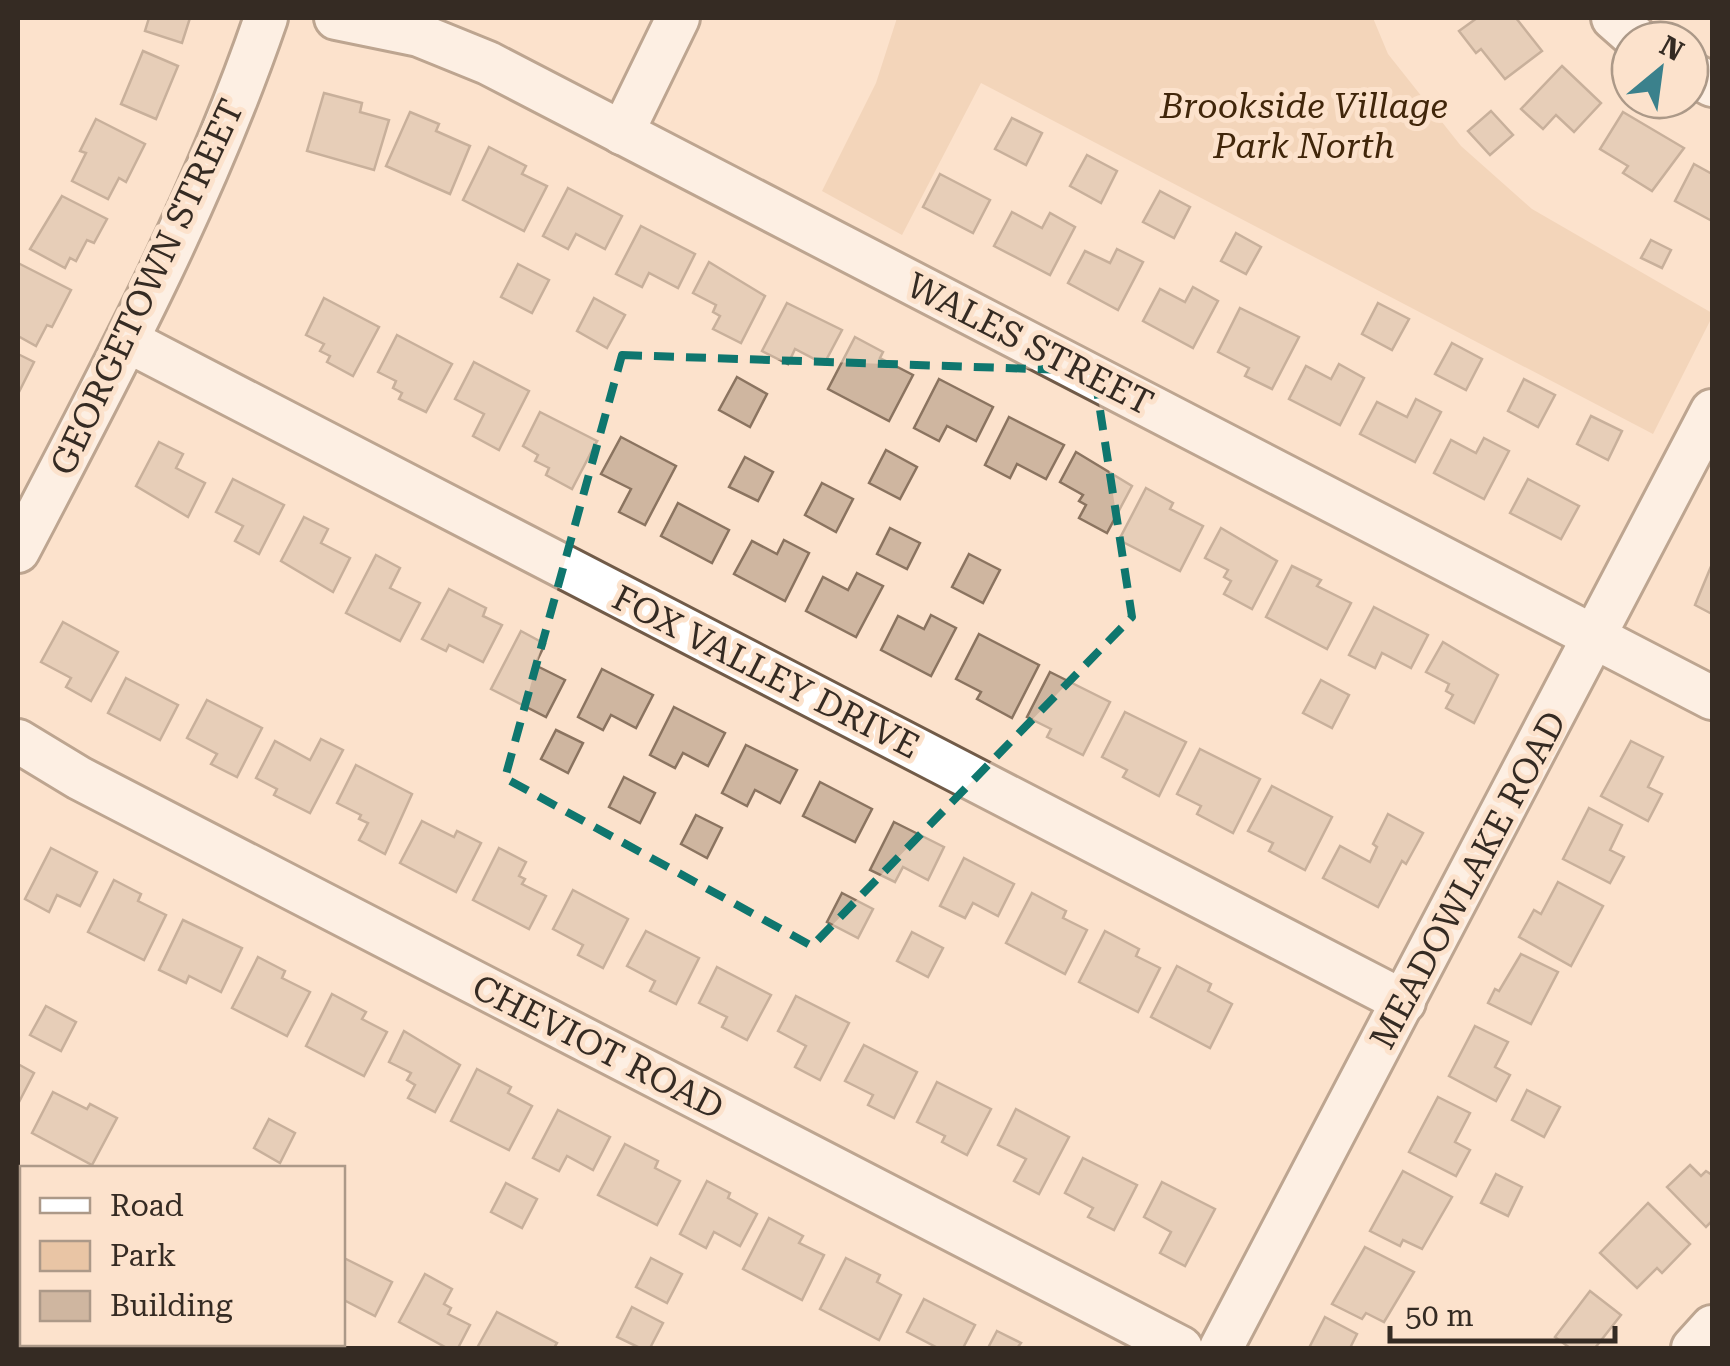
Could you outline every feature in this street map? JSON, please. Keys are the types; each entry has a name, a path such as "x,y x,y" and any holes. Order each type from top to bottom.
{"street":[{"name":"GEORGETOWN STREET","path":"18,552 128,341 222,141 266,18"},
{"name":"WALES STREET","path":"336,18 442,42 1712,698"},
{"path":"622,133 678,18"},
{"name":"FOX VALLEY DRIVE","path":"128,341 1404,1002"},
{"name":"MEADOWLAKE ROAD","path":"1221,1348 1712,411"},
{"name":"CHEVIOT ROAD","path":"18,741 114,796 1181,1348"},
{"path":"1693,1348 1712,1327"}],"highlighted area":[{"path":"622,355 1094,371 1132,617 812,946 505,778"}],"green space":[{"name":"Brookside Village Park North","path":"897,18 1373,18 1388,54 1461,146 1532,209 1712,313 1712,317 1653,434 981,83 902,235 822,191 876,83"}],"building":[{"path":"149,18 190,18 182,43 145,31"},
{"path":"1477,18 1516,18 1542,51 1505,79 1481,49 1476,53 1459,31"},
{"path":"143,51 178,66 156,119 121,104"},
{"path":"1562,66 1601,103 1574,132 1556,115 1543,129 1521,109"},
{"path":"324,93 362,103 360,112 389,120 374,170 307,151"},
{"path":"1491,111 1513,135 1490,155 1468,131"},
{"path":"410,112 439,124 436,131 470,146 450,194 386,166"},
{"path":"1012,118 1042,133 1026,165 995,149"},
{"path":"96,119 145,144 126,182 119,178 108,199 72,181 86,153 80,151"},
{"path":"1618,120 1637,120 1684,148 1652,191 1623,173 1628,166 1600,149"},
{"path":"489,147 526,166 522,174 547,186 524,231 463,200"},
{"path":"1087,155 1117,171 1101,203 1070,186"},
{"path":"1694,164 1712,174 1712,221 1675,201"},
{"path":"940,174 990,200 973,233 923,207"},
{"path":"568,188 622,216 605,249 576,234 568,249 543,236"},
{"path":"1160,191 1190,207 1174,238 1143,222"},
{"path":"62,196 107,219 94,243 87,240 76,261 70,258 65,268 30,249"},
{"path":"1012,212 1042,228 1050,213 1075,227 1050,275 994,246"},
{"path":"641,226 695,254 678,288 649,273 642,287 616,274"},
{"path":"1236,233 1261,247 1246,274 1221,261"},
{"path":"1651,240 1671,250 1662,268 1641,258"},
{"path":"1117,249 1143,262 1118,310 1068,283 1085,251 1110,263"},
{"path":"709,262 765,296 741,343 713,329 720,316 713,312 716,305 693,293"},
{"path":"18,263 71,290 52,327 47,325 36,346 18,336"},
{"path":"518,264 549,280 532,313 501,297"},
{"path":"1193,287 1218,301 1193,348 1143,321 1160,289 1185,302"},
{"path":"324,298 379,327 353,376 327,362 330,356 320,351 324,344 306,335"},
{"path":"594,298 625,315 607,348 577,331"},
{"path":"787,303 842,330 824,364 795,349 788,364 762,351"},
{"path":"1378,303 1409,319 1392,350 1362,334"},
{"path":"1240,308 1299,337 1272,389 1245,376 1249,368 1218,352"},
{"path":"397,335 452,364 426,412 399,399 402,393 393,388 396,381 378,372"},
{"path":"855,337 883,352 880,358 913,375 889,421 828,389"},
{"path":"1452,343 1482,359 1466,390 1435,374"},
{"path":"18,354 34,362 18,394"},
{"path":"474,362 529,391 499,450 473,436 484,414 455,399"},
{"path":"1339,364 1364,378 1340,425 1289,399 1306,366 1331,379"},
{"path":"737,377 767,394 750,427 719,410"},
{"path":"939,379 993,407 976,441 947,426 939,441 914,428"},
{"path":"1524,379 1555,395 1538,427 1508,411"},
{"path":"1416,399 1441,412 1415,462 1360,434 1377,402 1407,417"},
{"path":"540,412 597,441 572,489 546,475 549,468 535,461 538,455 523,446"},
{"path":"1591,416 1622,431 1608,460 1577,444"},
{"path":"1009,417 1064,445 1046,479 1017,464 1010,478 985,465"},
{"path":"621,437 676,466 645,525 619,512 631,489 601,474"},
{"path":"1484,438 1509,451 1484,499 1434,473 1451,440 1476,453"},
{"path":"159,442 183,454 176,468 205,483 188,517 136,486"},
{"path":"886,450 917,467 900,499 869,483"},
{"path":"1076,452 1132,486 1107,533 1079,518 1086,505 1079,501 1083,495 1060,482"},
{"path":"745,457 773,472 758,501 729,487"},
{"path":"233,479 284,505 259,554 235,541 243,526 216,512"},
{"path":"1528,479 1579,506 1561,539 1510,513"},
{"path":"822,483 853,499 836,532 805,515"},
{"path":"1146,488 1173,503 1170,509 1203,526 1180,571 1119,540"},
{"path":"678,503 729,530 712,563 661,536"},
{"path":"304,517 328,529 321,543 350,558 333,592 281,561"},
{"path":"890,528 920,543 907,569 877,554"},
{"path":"1221,528 1277,561 1252,609 1224,594 1231,581 1224,577 1228,570 1205,558"},
{"path":"784,540 809,553 785,601 734,574 752,541 777,554"},
{"path":"969,554 1000,570 983,603 952,587"},
{"path":"376,555 400,568 390,588 420,603 400,641 346,613"},
{"path":"1712,564 1712,614 1695,605"},
{"path":"1292,566 1321,580 1317,586 1351,603 1327,649 1266,617"},
{"path":"857,573 883,586 856,637 806,611 823,577 848,590"},
{"path":"449,589 486,608 483,616 502,625 483,662 449,645 446,651 422,639"},
{"path":"1374,607 1428,635 1411,668 1382,653 1375,668 1349,655"},
{"path":"931,615 956,628 931,676 881,650 898,616 924,629"},
{"path":"63,622 118,652 91,701 66,687 71,678 41,662"},
{"path":"521,631 545,644 535,665 565,680 546,717 491,689"},
{"path":"979,634 1039,665 1012,718 977,699 981,692 956,679"},
{"path":"1443,642 1498,675 1474,723 1446,708 1453,695 1446,691 1449,684 1426,672"},
{"path":"602,669 653,695 636,728 611,715 603,730 578,717"},
{"path":"1050,672 1110,702 1083,755 1047,737 1051,729 1027,717"},
{"path":"126,678 178,705 160,740 108,713"},
{"path":"1321,680 1349,695 1332,728 1303,713"},
{"path":"207,700 262,728 237,777 211,764 217,754 187,738"},
{"path":"674,707 725,733 708,766 683,753 675,768 650,755"},
{"path":"1125,712 1186,742 1159,796 1123,777 1127,770 1102,757"},
{"path":"556,730 583,743 568,773 541,759"},
{"path":"321,739 343,750 310,813 274,795 277,789 256,778 275,741 310,760"},
{"path":"1631,741 1663,757 1648,787 1662,794 1648,821 1601,796"},
{"path":"746,745 797,770 780,803 755,790 747,806 722,793"},
{"path":"1200,749 1260,779 1233,833 1197,814 1201,806 1177,794"},
{"path":"356,765 412,794 385,854 359,840 368,823 337,803"},
{"path":"624,777 655,793 640,823 609,807"},
{"path":"820,782 872,809 855,842 803,816"},
{"path":"1272,786 1332,817 1305,870 1269,851 1273,843 1248,831"},
{"path":"1589,808 1622,825 1610,850 1624,857 1610,883 1563,859"},
{"path":"1388,814 1423,833 1406,864 1402,861 1378,907 1323,878 1340,846 1370,862 1377,847 1373,844"},
{"path":"696,815 722,828 707,858 681,844"},
{"path":"422,821 454,837 457,831 481,843 456,892 400,863"},
{"path":"894,822 944,847 928,880 903,867 895,882 870,870"},
{"path":"51,848 97,872 80,906 57,895 49,912 25,899"},
{"path":"499,848 526,862 519,876 525,879 522,884 546,896 529,929 473,900"},
{"path":"964,858 1014,884 998,916 973,903 965,918 940,906"},
{"path":"114,880 141,894 138,901 166,915 144,960 88,932"},
{"path":"1558,882 1603,906 1571,966 1519,937 1534,910 1541,914"},
{"path":"573,890 628,919 603,968 578,955 583,945 553,929"},
{"path":"842,893 873,909 858,938 827,922"},
{"path":"1032,893 1066,911 1063,918 1087,930 1065,974 1006,943"},
{"path":"183,920 242,948 221,992 189,976 186,983 159,970"},
{"path":"646,931 699,958 676,1004 650,991 655,981 627,966"},
{"path":"1105,931 1139,949 1136,956 1160,968 1138,1012 1079,982"},
{"path":"912,932 943,948 928,977 897,961"},
{"path":"1521,954 1558,972 1531,1024 1488,1003"},
{"path":"258,957 285,971 282,978 310,992 287,1036 232,1008"},
{"path":"1177,966 1211,984 1208,991 1232,1004 1210,1048 1151,1017"},
{"path":"717,967 771,995 747,1040 722,1027 727,1017 699,1003"},
{"path":"332,994 366,1012 362,1019 387,1032 364,1076 306,1046"},
{"path":"796,996 849,1023 820,1080 795,1067 806,1046 778,1031"},
{"path":"46,1006 76,1022 61,1051 30,1035"},
{"path":"1475,1026 1508,1042 1495,1067 1510,1075 1496,1101 1449,1076"},
{"path":"404,1031 460,1065 435,1112 408,1098 415,1085 407,1080 411,1073 389,1062"},
{"path":"864,1045 917,1072 894,1118 868,1105 873,1095 845,1081"},
{"path":"18,1064 34,1073 18,1104"},
{"path":"477,1069 511,1087 508,1093 532,1106 509,1150 451,1121"},
{"path":"937,1082 991,1109 967,1155 942,1142 945,1136 917,1122"},
{"path":"1527,1090 1560,1107 1544,1137 1512,1120"},
{"path":"53,1092 117,1118 92,1165 32,1133"},
{"path":"1438,1097 1470,1113 1455,1142 1470,1150 1456,1176 1409,1152"},
{"path":"1016,1109 1069,1137 1039,1194 1014,1181 1026,1159 998,1145"},
{"path":"558,1110 610,1137 593,1170 567,1156 559,1171 533,1158"},
{"path":"269,1119 295,1133 280,1163 254,1148"},
{"path":"625,1144 658,1161 655,1168 680,1181 657,1225 598,1195"},
{"path":"1083,1158 1137,1185 1114,1230 1088,1217 1093,1208 1065,1193"},
{"path":"1690,1165 1701,1176 1706,1171 1712,1175 1712,1221 1706,1227 1667,1187"},
{"path":"1403,1171 1452,1197 1422,1249 1403,1240 1400,1246 1370,1231"},
{"path":"1496,1174 1522,1187 1508,1216 1481,1203"},
{"path":"707,1181 757,1214 740,1246 714,1232 706,1248 680,1234"},
{"path":"1162,1182 1215,1209 1185,1266 1160,1253 1171,1232 1144,1217"},
{"path":"506,1183 537,1199 522,1228 491,1212"},
{"path":"1648,1203 1690,1244 1662,1273 1657,1268 1637,1288 1600,1253"},
{"path":"769,1218 803,1236 799,1243 824,1255 802,1300 743,1269"},
{"path":"1365,1247 1414,1272 1384,1322 1366,1313 1362,1319 1332,1304"},
{"path":"345,1258 392,1282 375,1316 345,1301"},
{"path":"651,1258 682,1274 667,1303 636,1287"},
{"path":"846,1258 880,1275 877,1282 901,1295 879,1340 820,1309"},
{"path":"425,1274 452,1289 444,1304 451,1308 448,1314 470,1325 458,1348 447,1348 399,1322"},
{"path":"1590,1291 1621,1315 1595,1348 1570,1348 1555,1337"},
{"path":"18,1295 22,1346 18,1348"},
{"path":"924,1299 975,1325 963,1348 938,1348 907,1332"},
{"path":"632,1307 663,1323 650,1348 640,1348 617,1337"},
{"path":"497,1312 557,1343 554,1348 477,1348"},
{"path":"1325,1317 1357,1334 1350,1348 1309,1348"},
{"path":"997,1331 1021,1343 1018,1347 1022,1348 988,1348"},
{"path":"44,1346 116,1346 42,1348"}]}
